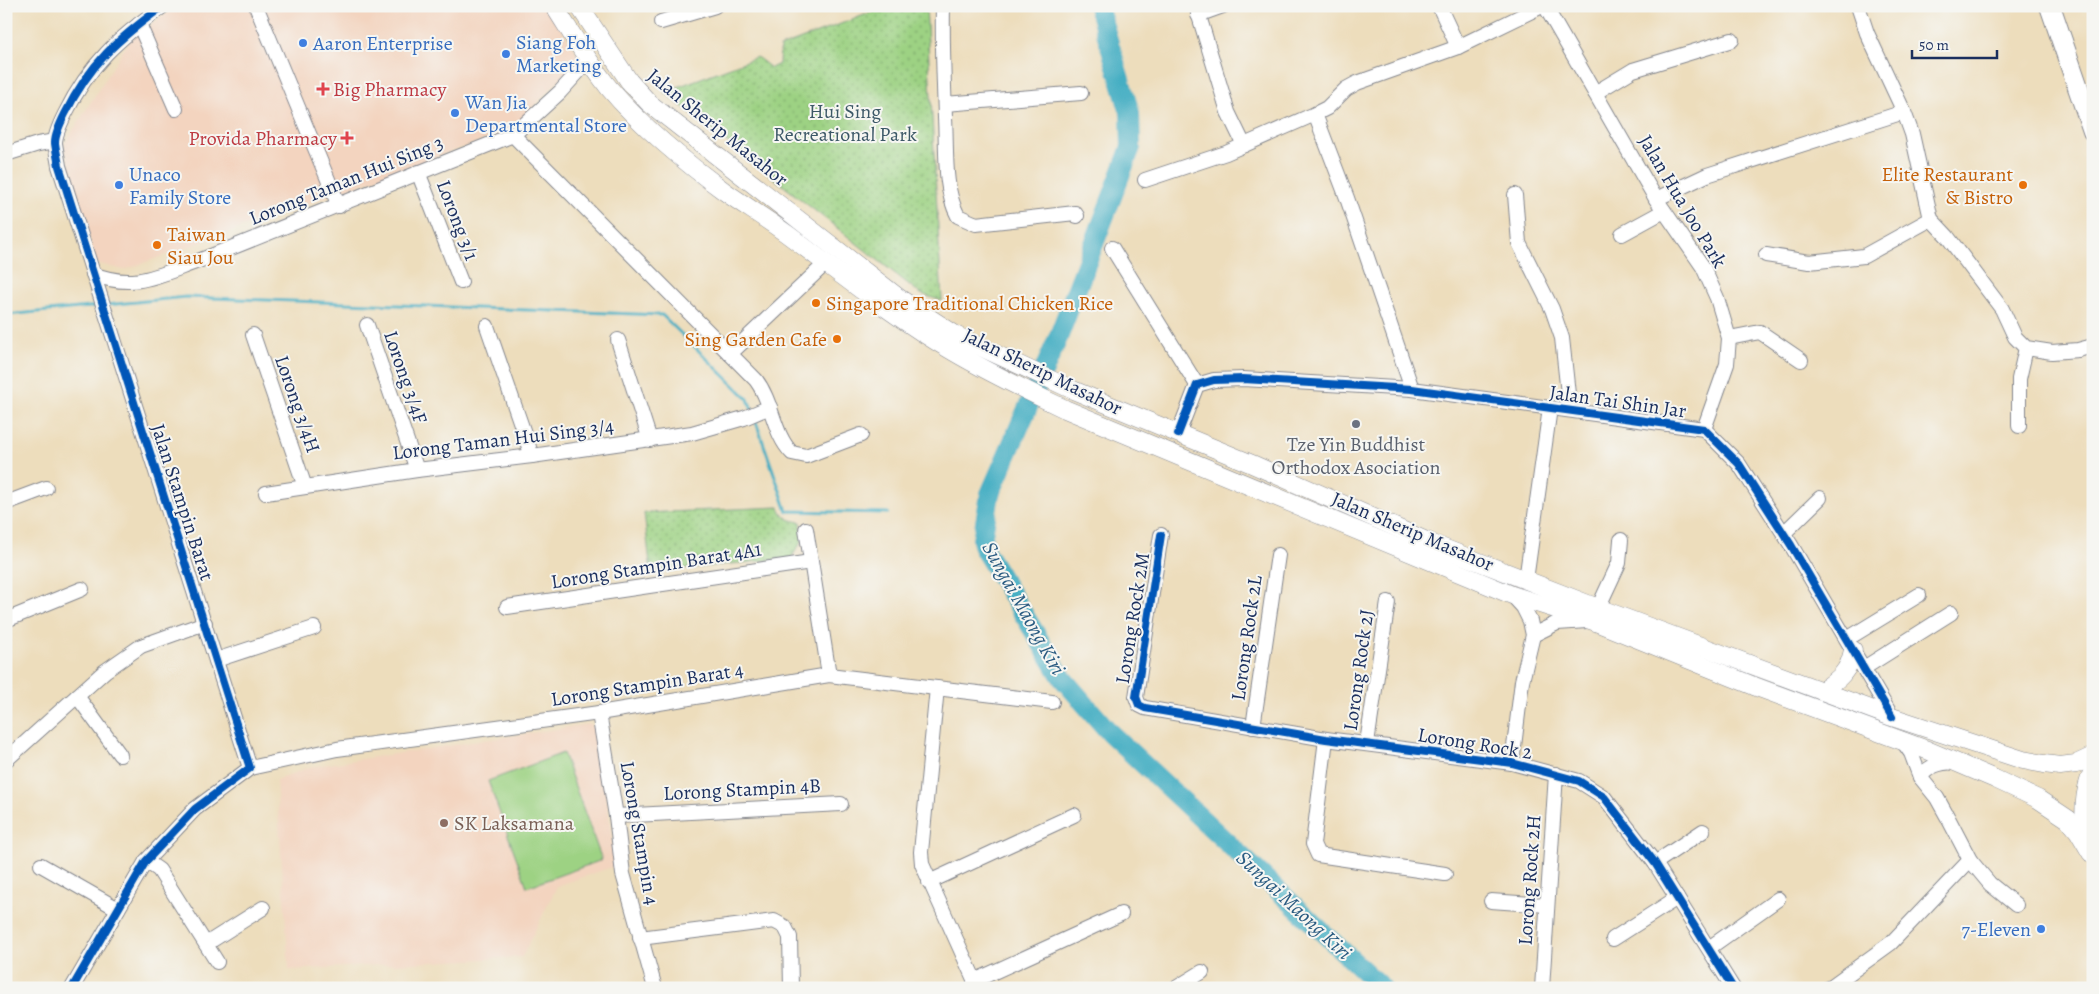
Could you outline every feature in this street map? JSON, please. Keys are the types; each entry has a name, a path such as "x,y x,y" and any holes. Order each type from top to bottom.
{"highway":[{"path":"2050,6 2092,123"}],"main road":[{"name":"Jalan Sherip Masahor","path":"554,6 589,60 636,118 724,191 786,233 825,264 892,312 952,351 1065,409 1512,595 1595,615 2023,760 2060,766 2076,764 2093,756"},
{"name":"Jalan Sherip Masahor","path":"579,6 628,81 649,103 899,298 957,336 1073,390 1434,544 1526,580"},
{"path":"1526,580 1526,588 1530,593 1589,617 1595,615"},
{"name":"Jalan Sherip Masahor","path":"1595,615 1754,686 1901,739 2038,799 2068,820 2078,831 2092,855"},
{"path":"1822,692 1846,671 1851,664 1850,644"},
{"path":"2092,855 2085,824 2085,808 2093,770"}],"street":[{"name":"Jalan Stampin Barat","path":"163,6 100,58 85,78 63,118 55,141 59,166 250,768"},
{"path":"256,6 338,206"},
{"path":"661,22 715,6"},
{"path":"943,6 942,39 947,162 951,204 958,216 976,224 1075,213 1077,216"},
{"path":"1223,6 1197,11 1228,112 1244,145"},
{"path":"1440,6 1458,47"},
{"path":"1145,180 1226,153 1327,108 1346,89 1458,47 1544,6"},
{"name":"Jalan Hua Joo Park","path":"1544,6 1656,199 1703,267 1717,298 1729,338 1727,364 1704,429"},
{"path":"1858,6 1912,134 1931,219 1947,236 2002,309 2015,337 2026,348 2052,352 2078,350 2093,346"},
{"path":"139,24 176,109"},
{"path":"1595,93 1633,70 1732,40"},
{"name":"Lorong Taman Hui Sing 3","path":"93,274 110,281 133,282 153,278 513,135 560,92 589,60"},
{"path":"945,104 1080,93"},
{"path":"1656,199 1708,175 1904,112"},
{"path":"1315,114 1347,198 1412,389"},
{"path":"513,135 756,380 764,390 767,408 784,444 792,454 806,456 861,436"},
{"path":"6,154 55,141"},
{"name":"Lorong 3/1","path":"418,172 461,282"},
{"path":"1515,195 1519,243 1552,309 1562,338 1568,394 1567,410"},
{"path":"1622,234 1664,211"},
{"path":"1766,255 1809,262 1864,256 1931,219"},
{"path":"1112,248 1197,385 1178,434"},
{"path":"730,354 825,264"},
{"name":"Lorong 3/4F","path":"367,325 417,470"},
{"path":"487,326 532,456"},
{"path":"1729,338 1760,332 1800,360"},
{"name":"Lorong 3/4H","path":"253,335 305,487"},
{"path":"618,340 650,440"},
{"path":"2019,426 2019,379 2026,348"},
{"name":"Jalan Tai Shin Jar","path":"1197,385 1214,380 1244,379 1412,389 1704,429 1739,464 1784,533 1892,717"},
{"name":"Lorong Taman Hui Sing 3/4","path":"266,493 417,470 692,433 744,418 767,408"},
{"path":"1526,580 1550,408"},
{"path":"6,503 46,488"},
{"path":"1784,533 1820,498"},
{"path":"806,529 829,675"},
{"name":"Lorong Rock 2M","path":"1139,704 1136,697 1161,535"},
{"path":"1533,635 1557,623 1595,615 1619,563 1621,540"},
{"name":"Lorong Rock 2L","path":"1253,727 1278,555"},
{"name":"Lorong Stampin Barat 4A1","path":"507,607 811,562"},
{"path":"6,620 82,589"},
{"path":"1512,595 1530,621 1533,635 1522,681 1512,763"},
{"path":"1850,644 1919,595"},
{"name":"Lorong Rock 2J","path":"1367,743 1388,602"},
{"path":"1864,668 1951,613"},
{"path":"6,760 105,671 141,646 205,623"},
{"path":"216,660 314,628"},
{"name":"Lorong Stampin Barat 4","path":"250,768 337,749 600,713 829,675 1052,702"},
{"path":"937,688 921,852 922,864 976,984 1121,914"},
{"path":"77,696 120,755"},
{"name":"Lorong Rock 2","path":"1139,704 1145,708 1326,739 1512,763 1579,781 1604,797 1655,863 1733,988"},
{"name":"Lorong Stampin 4","path":"600,713 623,874 655,988"},
{"path":"1326,739 1313,844 1318,856 1446,874"},
{"path":"1901,739 1911,753 1920,777 1937,798 1970,860 1990,884 2016,905"},
{"path":"1920,777 1935,764 1956,762"},
{"path":"72,988 146,862 195,809 250,768"},
{"name":"Lorong Rock 2H","path":"1542,988 1556,774"},
{"name":"Lorong Stampin 4B","path":"616,816 841,804"},
{"path":"929,882 1074,815"},
{"path":"1655,863 1703,831"},
{"path":"1829,988 1892,943 1970,860"},
{"path":"146,862 159,870 217,962"},
{"path":"41,865 118,909"},
{"path":"1613,939 1677,898"},
{"path":"1709,948 1778,899"},
{"path":"1491,900 1547,905"},
{"path":"206,944 263,908"},
{"path":"640,938 774,921 785,927 790,937 791,988"},
{"path":"1176,988 1202,972"}],"shaded area":[{"path":"177,6 547,6 580,58 511,130 124,270 96,263 64,145 129,41"},
{"name":"SK Laksamana","path":"589,724 599,730 615,866 557,886 522,957 289,970 276,780 310,767"}],"green space":[{"name":"Hui Sing Recreational Park","path":"888,6 926,6 942,301 921,294 664,92 757,57 771,68 779,64 780,47"},
{"path":"779,507 787,518 801,522 802,541 791,558 651,572 644,513"},
{"path":"563,753 602,860 527,887 488,781"}],"waterway":[{"name":"Sungai Maong Kiri","path":"1098,6 1130,113 1131,147 1058,338 990,494 982,540 985,551 1063,679 1110,733 1382,988"},
{"path":"106,305 186,297 662,315 748,399 752,410"},
{"path":"6,315 100,306"},
{"path":"755,419 787,511 888,513"}],"cycle path":[{"path":"72,988 146,861 195,809 250,768 59,166 55,143 57,132 65,114 95,66 119,41 163,6"},
{"path":"1178,434 1197,385 1214,380 1243,379 1412,389 1704,429 1739,464 1791,545 1892,717"},
{"path":"1161,535 1136,697 1139,705 1145,708 1326,739 1512,763 1579,781 1604,797 1655,863 1733,988"}],"place":[{"name":"Aaron Enterprise","path":"303,43"},
{"name":"Siang Foh Marketing","path":"506,54"},
{"name":"Big Pharmacy","path":"323,89"},
{"name":"Wan Jia Departmental Store","path":"455,113"},
{"name":"Provida Pharmacy","path":"347,138"},
{"name":"Unaco Family Store","path":"119,185"},
{"name":"Elite Restaurant & Bistro","path":"2023,185"},
{"name":"Taiwan Siau Jou","path":"157,245"},
{"name":"Singapore Traditional Chicken Rice","path":"816,303"},
{"name":"Sing Garden Cafe","path":"837,339"},
{"name":"Tze Yin Buddhist Orthodox Asociation","path":"1356,424"},
{"name":"SK Laksamana","path":"444,823"},
{"name":"7-Eleven","path":"2041,929"}]}
